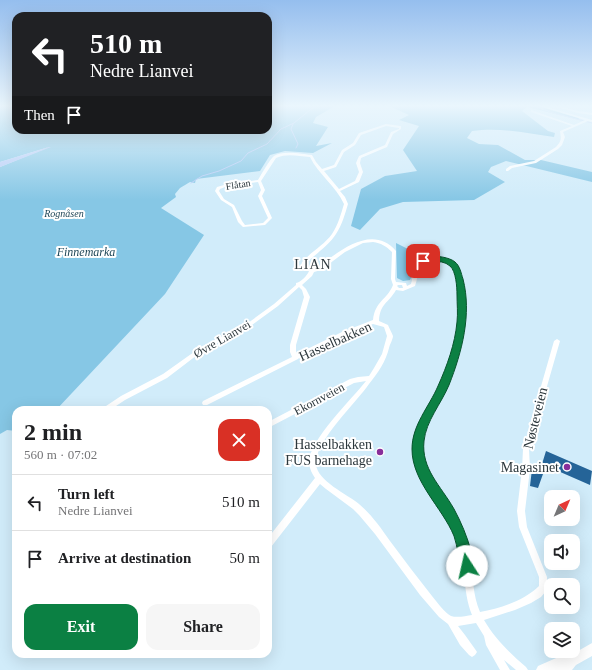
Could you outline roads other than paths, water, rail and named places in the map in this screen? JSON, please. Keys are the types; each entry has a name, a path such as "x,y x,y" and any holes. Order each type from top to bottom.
{"main road":[{"path":"542,670 563,662 568,665 592,649"}],"street":[{"path":"312,271 305,268 303,264 327,243 336,230 344,213 346,201 321,171 335,166 344,150 354,144 358,137"},
{"path":"338,191 357,182 361,172 358,163 360,157 366,153 386,146 390,137"},
{"path":"508,170 511,167 533,163 554,150 562,142 563,137"},
{"name":"Flåtan","path":"259,181 263,190 260,196 261,201 270,218 264,224 244,226 233,206 222,200 217,190 222,186 259,181 277,156 288,154 311,156 321,171"},
{"name":"Øvre Lianvei","path":"111,406 165,376 203,348 250,324 279,302 310,275 312,271 319,269 354,245 362,242 373,241 385,244 393,250 395,255 394,276"},
{"path":"376,322 378,307 394,288 412,286 420,263 426,259 433,258 443,260 454,265 460,282 463,305 460,335 455,356 443,386 421,429 418,440 418,452 425,477 449,512 461,536 465,551 470,590 478,618 487,633 523,670"},
{"path":"394,276 403,287"},
{"path":"394,276 394,288"},
{"path":"296,358 292,345 307,297 304,289 298,284"},
{"name":"Hasselbakken","path":"205,403 344,333 376,322 386,326 390,336 384,356 365,388 332,426 316,450 312,461 312,468 319,479"},
{"name":"Nøsteveien","path":"478,618 489,616 532,598 543,588 543,577 523,527 521,511 526,469 526,449 557,341"},
{"name":"Ekornveien","path":"272,423 352,381 371,378"},
{"path":"272,539 319,479 358,507 444,617 458,622 478,618"},
{"path":"452,621 459,635 472,652"},
{"path":"487,633 489,642 505,670"}],"waterway":[{"path":"191,183 202,176 219,171 241,161 248,153 267,144 273,137"},
{"path":"295,137 298,144 296,148"}],"place":[{"name":"Hasselbakken FUS barnehage","path":"380,452"},
{"name":"Magasinet","path":"567,467"}],"district":[{"name":"LIAN","path":"313,264"}],"park label":[{"name":"Rognåsen","path":"64,213"},
{"name":"Finnemarka","path":"86,252"}]}
